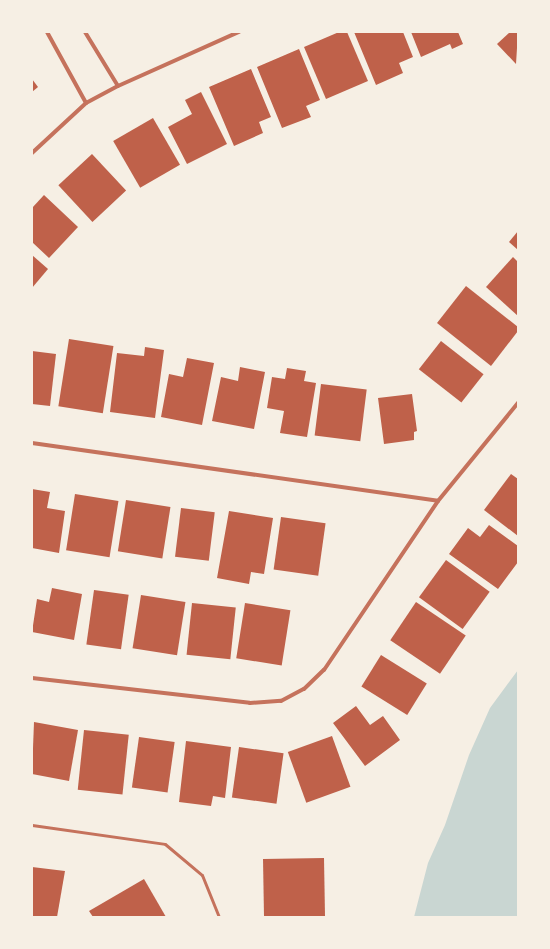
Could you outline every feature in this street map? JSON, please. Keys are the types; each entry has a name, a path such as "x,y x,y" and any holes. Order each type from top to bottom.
{"street":[{"path":"47,32 86,103"},
{"path":"85,32 118,86"},
{"path":"32,153 86,103 118,86 239,32"},
{"path":"32,678 250,703 281,701 304,689 324,670 438,501 518,403"},
{"path":"32,444 438,501"}],"lane":[{"path":"32,825 165,844 202,875 219,917"}],"shaded area":[{"path":"518,670 518,917 414,917 428,863 445,825 469,755 490,708"}],"building":[{"path":"339,32 347,32 368,81 326,99 304,47"},
{"path":"354,32 403,32 413,57 399,63 403,73 376,85"},
{"path":"411,32 458,32 463,44 452,49 450,44 421,57"},
{"path":"510,32 518,32 516,64 497,44"},
{"path":"299,49 320,100 306,106 311,117 282,128 257,67"},
{"path":"251,69 271,117 259,122 263,133 234,146 209,87"},
{"path":"32,79 38,87 32,92"},
{"path":"201,92 227,144 187,164 168,127 192,114 185,100"},
{"path":"153,118 180,165 140,188 113,141"},
{"path":"92,154 126,191 92,222 58,185"},
{"path":"44,195 78,227 49,258 32,242 32,208"},
{"path":"518,231 518,250 509,242"},
{"path":"32,255 48,269 32,288"},
{"path":"513,257 518,262 518,316 486,287"},
{"path":"466,286 518,327 518,331 491,366 437,323"},
{"path":"69,339 113,346 103,413 58,406"},
{"path":"441,341 484,374 461,403 419,369"},
{"path":"145,347 164,350 155,418 110,412 117,353 144,356"},
{"path":"32,351 56,354 50,406 32,404"},
{"path":"187,358 214,363 202,425 161,417 169,374 183,377"},
{"path":"240,367 265,372 254,429 212,421 221,377 238,381"},
{"path":"287,368 306,371 304,381 316,383 307,437 280,433 284,411 267,408 272,377 285,379"},
{"path":"321,384 367,390 360,441 315,436"},
{"path":"412,394 417,431 414,432 414,440 384,444 378,398"},
{"path":"511,474 518,479 518,536 484,510"},
{"path":"32,489 50,492 47,508 65,511 59,553 32,548"},
{"path":"75,494 118,501 110,557 66,550"},
{"path":"126,500 170,507 162,558 118,551"},
{"path":"181,508 215,512 209,561 175,557"},
{"path":"229,511 273,518 264,574 251,572 249,584 217,578"},
{"path":"281,517 326,523 318,576 274,569"},
{"path":"489,525 518,546 518,562 498,589 449,554 468,528 480,537"},
{"path":"446,560 490,592 463,629 419,597"},
{"path":"52,588 82,594 74,640 32,632 37,599 49,602"},
{"path":"94,590 129,595 121,649 86,644"},
{"path":"141,595 185,602 177,655 133,648"},
{"path":"416,602 466,636 440,674 390,640"},
{"path":"192,603 236,608 230,659 187,655"},
{"path":"245,603 290,610 282,666 236,658"},
{"path":"381,655 427,684 407,715 361,686"},
{"path":"356,706 370,725 383,716 400,740 365,766 333,723"},
{"path":"34,722 78,730 69,781 32,774"},
{"path":"84,730 129,735 122,794 78,790"},
{"path":"332,736 350,787 306,803 288,752"},
{"path":"139,737 175,742 168,793 132,788"},
{"path":"186,741 231,747 225,798 213,796 211,806 179,802"},
{"path":"239,747 284,753 276,804 232,798"},
{"path":"324,858 325,917 264,917 263,859"},
{"path":"32,867 65,871 57,917 32,917"},
{"path":"144,879 166,917 93,917 89,911"}]}
